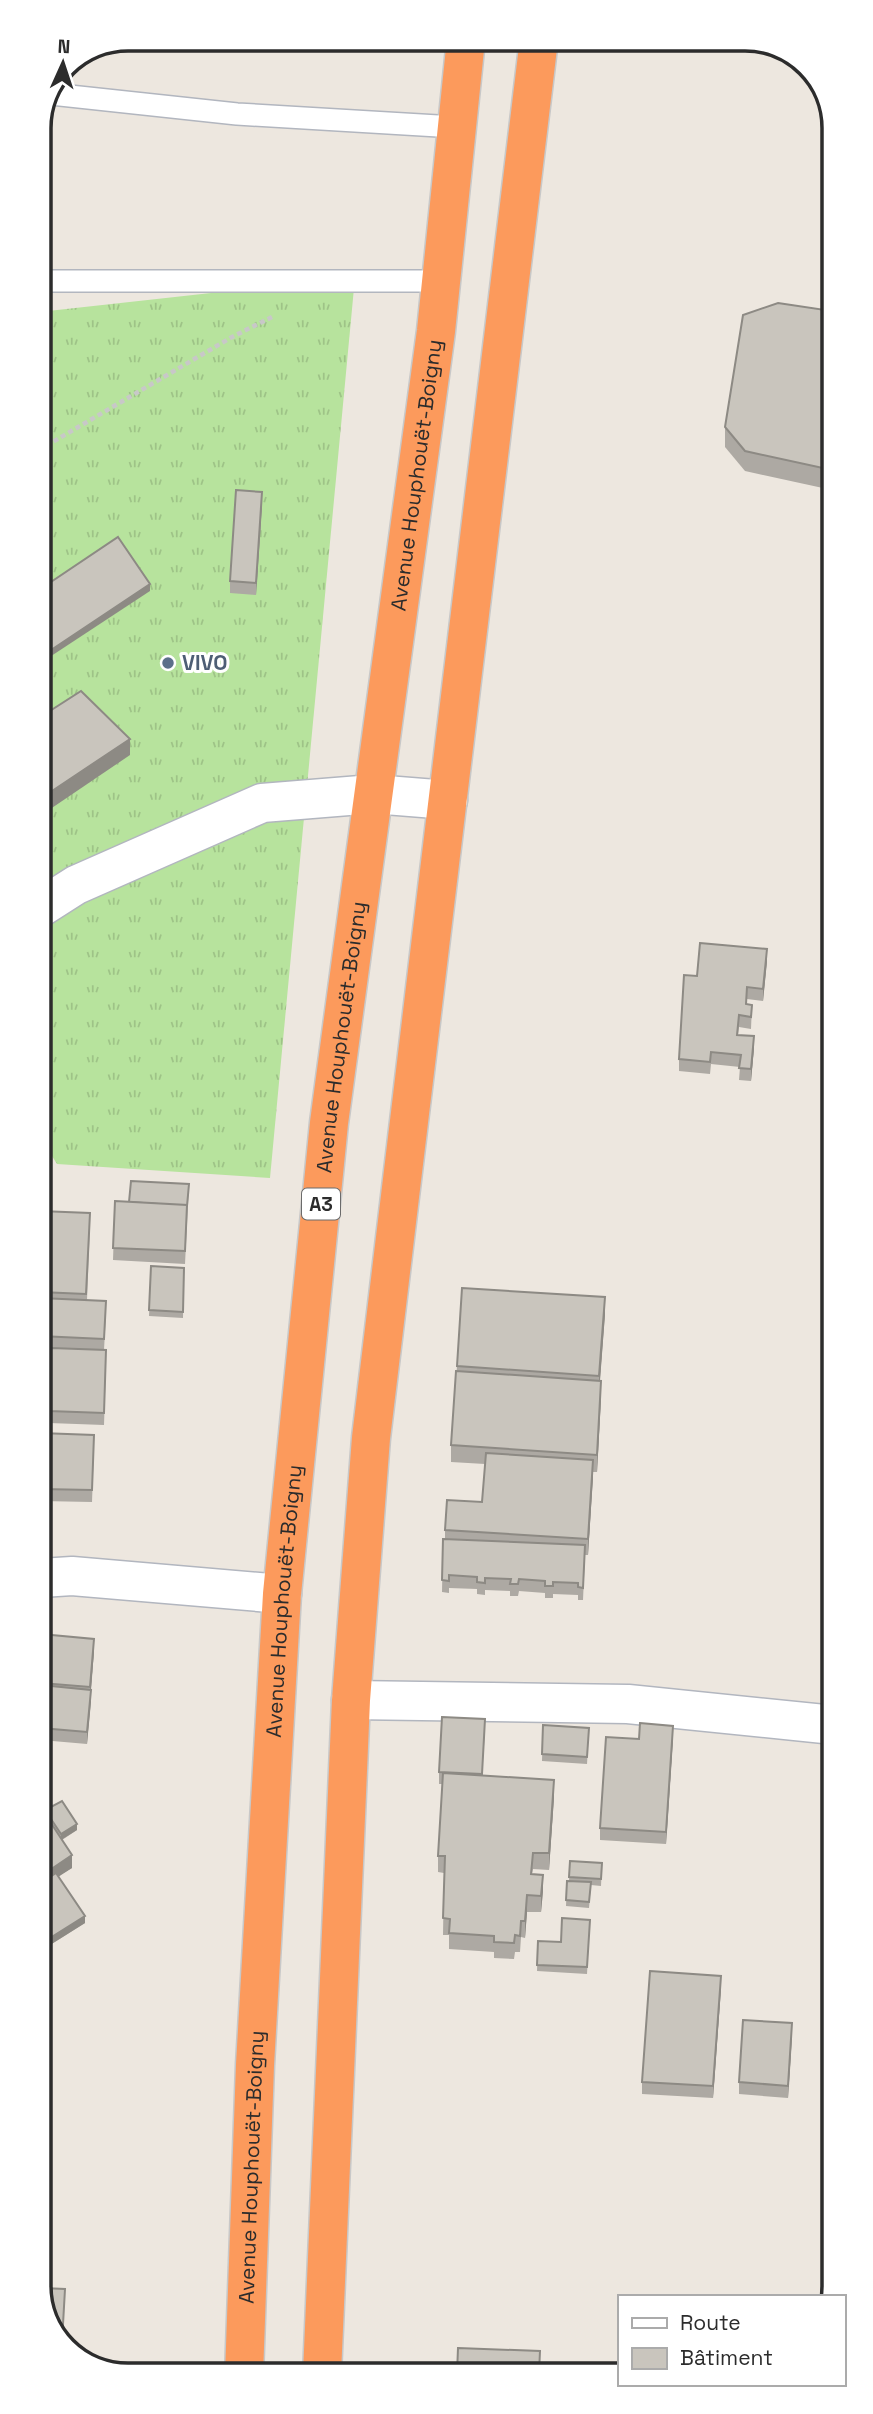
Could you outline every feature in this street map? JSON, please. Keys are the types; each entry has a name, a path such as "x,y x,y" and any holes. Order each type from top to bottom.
{"highway":[{"name":"Avenue Houphouët-Boigny","path":"244,2363 255,2066 282,1594 328,1123 441,281 464,51"},
{"path":"322,2363 351,1700 371,1438 538,51"}],"street":[{"path":"51,901 76,885 262,803 373,794 448,800"},
{"path":"51,1577 72,1576 282,1594"},
{"path":"351,1700 628,1704 822,1724"}],"lane":[{"path":"88,98 237,114 455,127"},
{"path":"51,281 441,281"}],"path":[{"path":"51,443 232,337 279,314"}],"green space":[{"path":"354,288 270,1178 57,1164 51,1154 51,311 211,293"}],"building":[{"path":"778,303 822,310 822,468 745,451 725,427 743,315"},
{"path":"236,490 262,492 256,583 230,581"},
{"path":"118,537 150,584 51,650 51,582"},
{"path":"81,691 130,739 51,792 51,710"},
{"path":"700,943 767,949 763,989 747,987 746,1004 752,1005 751,1017 739,1015 737,1035 754,1036 751,1069 739,1068 741,1055 711,1052 710,1062 679,1059 684,975 697,976"},
{"path":"131,1181 189,1184 187,1206 129,1202"},
{"path":"115,1201 187,1205 185,1251 113,1248"},
{"path":"51,1211 90,1213 86,1294 51,1292"},
{"path":"151,1266 184,1268 183,1312 149,1310"},
{"path":"462,1288 605,1297 599,1376 457,1366"},
{"path":"51,1298 106,1301 104,1339 51,1337"},
{"path":"51,1348 106,1350 104,1413 51,1411"},
{"path":"456,1371 601,1381 597,1455 451,1445"},
{"path":"51,1433 94,1435 92,1490 51,1489"},
{"path":"486,1453 593,1460 588,1539 445,1530 447,1500 482,1502"},
{"path":"443,1539 585,1545 583,1588 578,1587 578,1583 553,1582 553,1586 545,1586 545,1581 519,1579 518,1584 510,1584 511,1579 485,1578 485,1583 477,1582 477,1577 449,1575 449,1581 442,1580"},
{"path":"51,1635 94,1639 90,1687 51,1684"},
{"path":"51,1686 91,1690 87,1732 51,1729"},
{"path":"442,1717 485,1719 482,1774 439,1772"},
{"path":"640,1723 673,1726 666,1832 600,1828 606,1737 639,1739"},
{"path":"543,1725 589,1728 587,1757 542,1754"},
{"path":"443,1773 554,1780 549,1853 533,1853 531,1874 543,1875 541,1896 527,1895 525,1921 521,1921 520,1936 515,1935 514,1943 494,1942 494,1936 449,1933 450,1919 443,1918 445,1856 438,1856"},
{"path":"62,1801 77,1824 61,1834 51,1819 51,1807"},
{"path":"51,1823 72,1855 51,1869"},
{"path":"570,1861 602,1863 601,1879 569,1877"},
{"path":"56,1873 85,1916 51,1937 51,1876"},
{"path":"567,1881 591,1882 589,1902 566,1900"},
{"path":"562,1918 590,1920 587,1967 537,1965 538,1941 561,1942"},
{"path":"650,1971 721,1976 713,2086 642,2082"},
{"path":"743,2020 792,2023 788,2086 739,2082"},
{"path":"51,2288 65,2289 63,2327 53,2306"},
{"path":"458,2348 540,2351 539,2363 457,2363"}],"place":[{"name":"VIVO","path":"168,663"}]}
